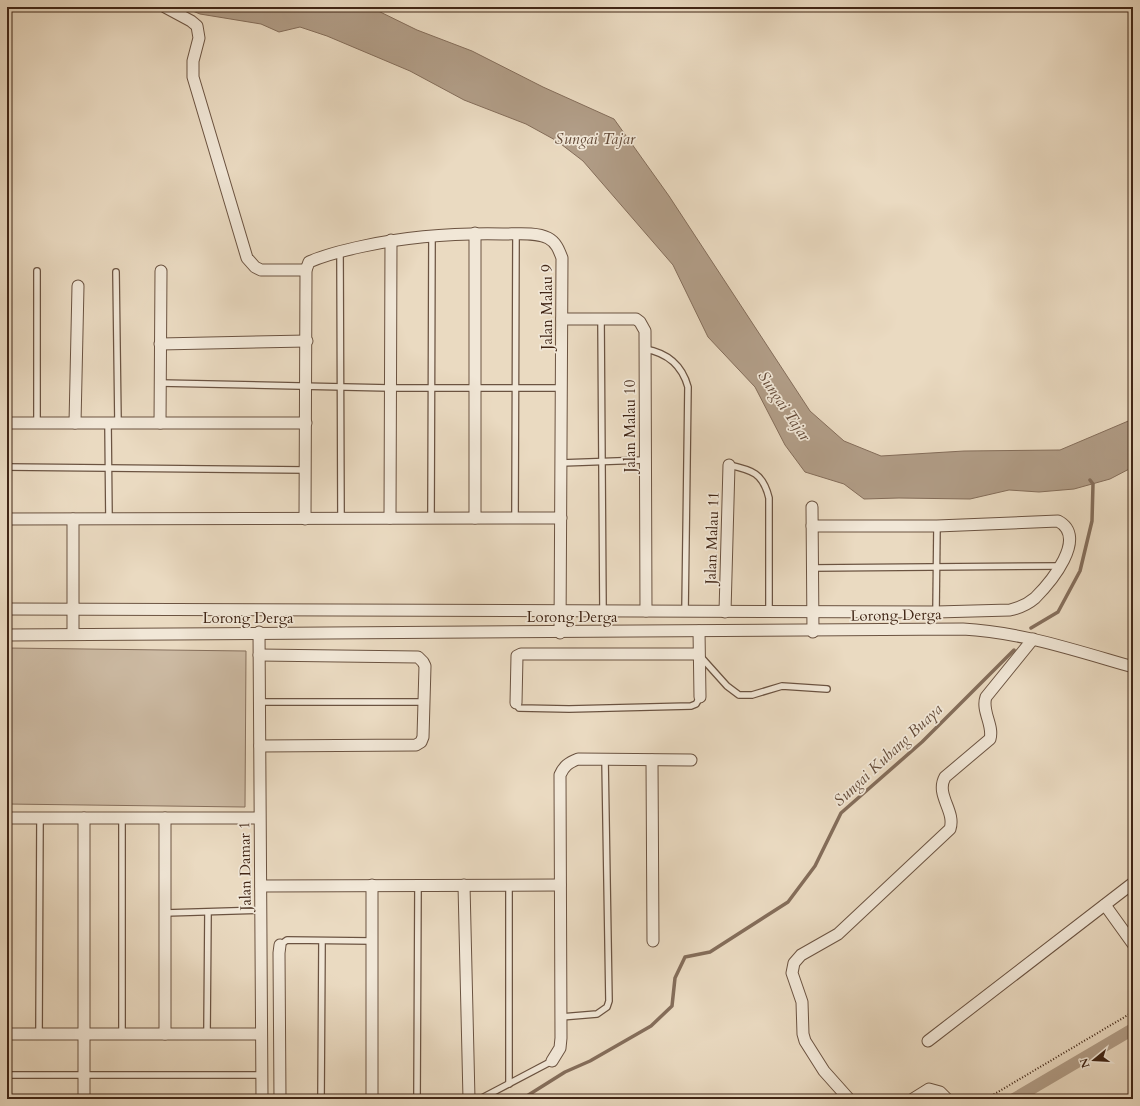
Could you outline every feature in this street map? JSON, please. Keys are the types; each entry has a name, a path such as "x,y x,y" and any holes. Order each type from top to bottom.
{"street":[{"path":"165,7 191,20 197,26 199,32 193,61 193,77 247,258 255,268 261,270 306,270 307,341 305,519"},
{"path":"475,233 475,518"},
{"name":"Jalan Malau 9","path":"306,270 309,262 340,251 391,240 432,235 475,233 542,236 554,242 559,249 562,258 560,633"},
{"path":"390,518 391,240"},
{"path":"160,423 161,271"},
{"path":"75,423 78,286"},
{"name":"Jalan Malau 10","path":"562,320 636,319 645,330 646,611"},
{"path":"160,344 307,341"},
{"path":"7,423 306,424"},
{"name":"Jalan Malau 11","path":"725,612 729,465"},
{"path":"812,507 813,632"},
{"path":"7,519 561,518"},
{"path":"72,519 73,634"},
{"path":"7,609 73,608 685,612 936,612 1010,610 1018,608 1034,598 1062,566 1070,543 1070,536 1064,524 1058,521 937,526 812,526"},
{"name":"Lorong Derga","path":"7,635 259,632 560,633 963,630 991,631 1033,640 1133,667"},
{"path":"699,631 698,654 700,697"},
{"name":"Jalan Damar 1","path":"259,632 262,1099"},
{"path":"849,1099 824,1071 802,1034 802,1002 792,973 794,963 801,955 838,934 950,829 951,819 943,795 942,781 990,739 992,732 985,705 986,697 1033,640"},
{"path":"516,703 518,656 520,654 698,654"},
{"path":"259,655 418,657 424,662 425,666 423,737 421,742 416,745 260,746"},
{"path":"552,1061 560,1048 560,775 563,768 569,762 578,760 691,760"},
{"path":"652,760 653,941"},
{"path":"7,818 259,818"},
{"path":"84,818 84,1099"},
{"path":"165,818 165,1034"},
{"path":"928,1041 1133,883"},
{"path":"261,886 560,884"},
{"path":"372,885 372,1099"},
{"path":"464,885 469,1099"},
{"path":"1105,905 1133,944"},
{"path":"280,944 280,1099"},
{"path":"7,1034 261,1034"},
{"path":"913,1099 929,1089 940,1092 947,1099"}],"lane":[{"path":"515,518 516,234"},
{"path":"431,518 432,235"},
{"path":"340,251 341,518"},
{"path":"37,271 37,423"},
{"path":"109,519 108,468 113,423 116,272"},
{"path":"601,319 603,611"},
{"path":"645,349 660,352 672,359 686,378 688,387 685,612"},
{"path":"160,383 390,388 561,388"},
{"path":"561,463 645,460"},
{"path":"729,465 755,473 760,477 767,490 769,498 769,612"},
{"path":"7,467 306,470"},
{"path":"936,612 937,526"},
{"path":"812,568 1062,566"},
{"path":"698,654 727,686 739,695 752,695 782,686 827,689"},
{"path":"516,703 519,708 569,709 691,706 696,704 700,697"},
{"path":"260,702 425,702"},
{"path":"561,1017 597,1014 608,1007 605,759"},
{"path":"39,1033 40,818"},
{"path":"122,818 122,1034"},
{"path":"417,1099 418,885"},
{"path":"509,885 509,1084"},
{"path":"166,913 261,910"},
{"path":"207,1033 208,912"},
{"path":"280,944 287,940 322,942 372,941"},
{"path":"321,1099 322,942"},
{"path":"480,1099 552,1061"},
{"path":"7,1075 262,1075"}],"path":[{"path":"986,1099 1133,1012"}],"shaded area":[{"path":"7,648 246,651 245,807 7,804"}],"water":[{"name":"Sungai Tajar","path":"183,7 370,7 417,30 472,51 543,87 614,119 669,196 810,411 844,441 881,456 964,451 1060,450 1133,419 1133,467 1110,479 1074,489 1039,492 1009,490 970,499 864,499 844,484 805,472 785,445 755,387 708,337 673,265 583,161 557,141 526,124 464,100 410,71 327,36 300,27 279,32 261,24 200,14"}],"waterway":[{"name":"Sungai Kubang Buaya","path":"1031,628 1058,612 1080,571 1092,521 1093,484 1090,480"},
{"name":"Sungai Kubang Buaya","path":"522,1099 565,1072 590,1061 651,1026 672,1006 675,978 685,957 710,952 788,902 815,866 841,813 922,742 1014,650"},
{"path":"1014,1099 1133,1029"}]}
